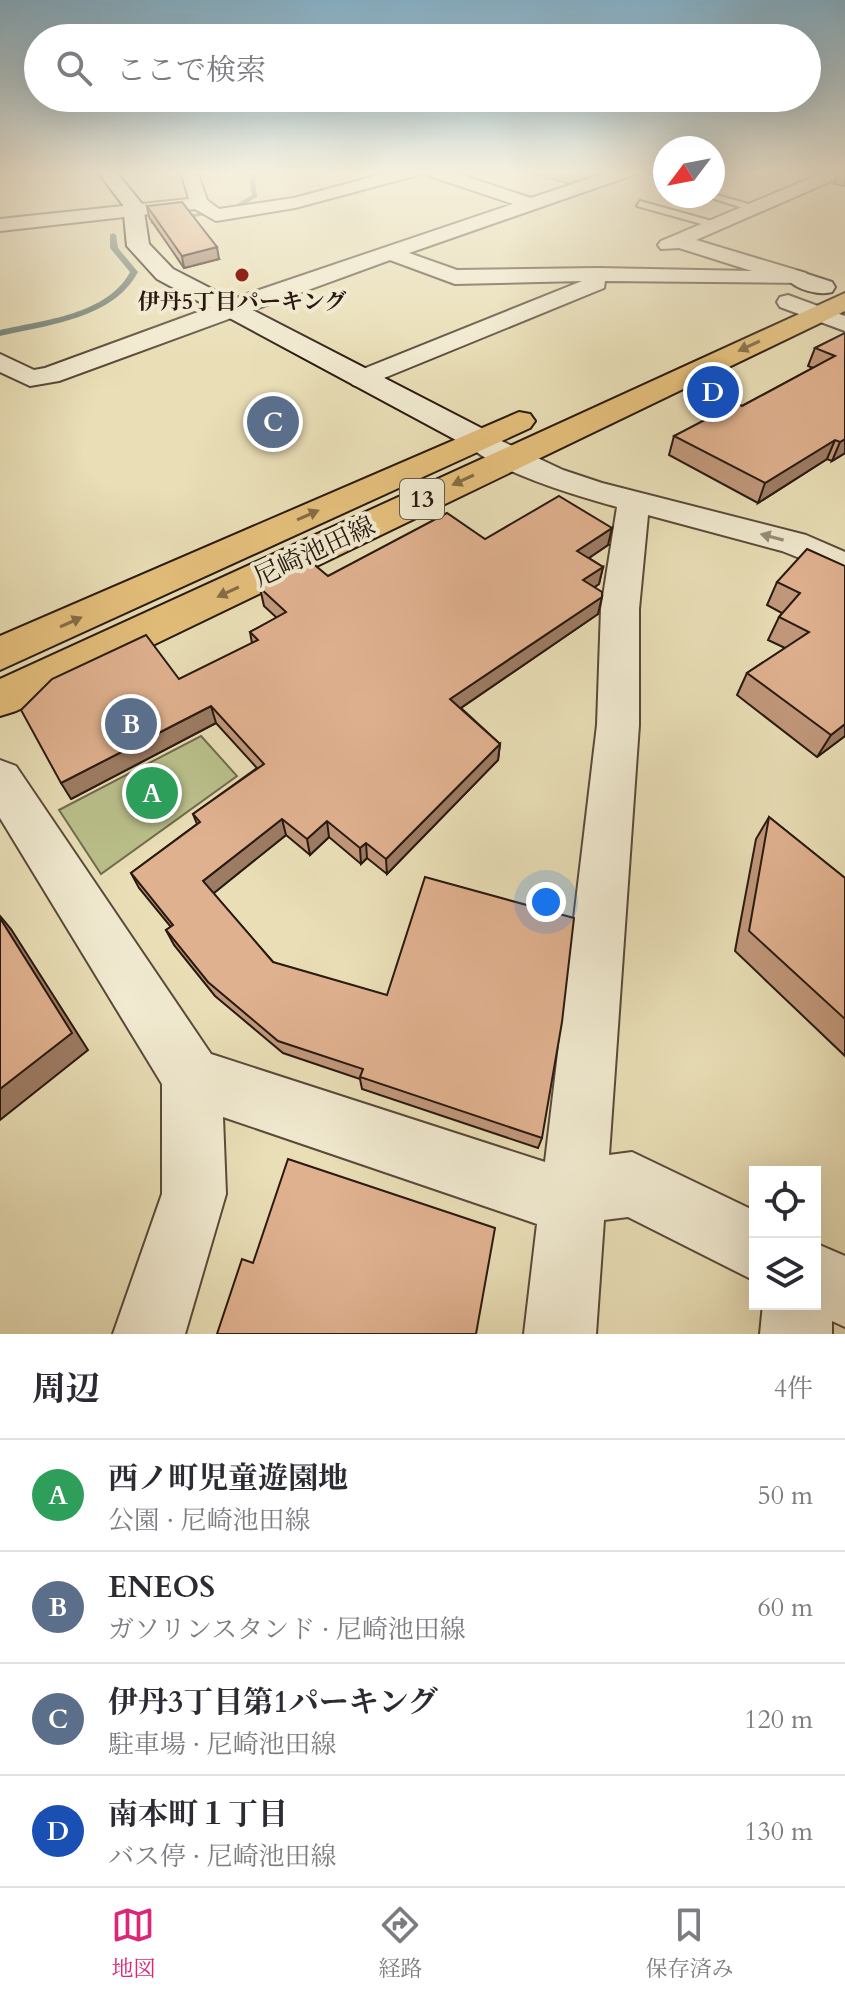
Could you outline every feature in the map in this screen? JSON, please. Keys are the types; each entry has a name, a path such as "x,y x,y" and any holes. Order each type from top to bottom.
{"main road":[{"name":"尼崎池田線","path":"0,654 478,439 823,297"},
{"name":"尼崎池田線","path":"0,699 508,458 823,297"}],"street":[{"path":"135,233 149,261 165,274 478,439 508,458 562,480 796,544 845,565"},
{"path":"0,385 50,375 447,233"},
{"path":"362,379 605,279 611,268 696,233"},
{"path":"678,241 823,297"},
{"path":"391,253 455,277 607,275 823,297"},
{"path":"0,362 30,378"},
{"path":"560,1334 618,725 620,609 634,500"},
{"path":"0,779 192,1077 194,1194 149,1334"},
{"path":"192,1077 546,1195 632,1184 749,1244"},
{"path":"821,1280 845,1292"},
{"path":"796,1334 798,1310"}],"green space":[{"path":"201,736 237,776 101,874 59,810"}],"building":[{"path":"166,233 206,233 217,247 182,256"},
{"path":"845,333 845,439 840,442 835,440 765,483 674,436 737,403 742,406 835,356 815,348"},
{"path":"559,496 612,528 577,551 603,567 583,580 602,592 602,597 450,699 500,744 386,859 366,843 360,848 327,821 307,839 282,819 203,881 273,962 387,995 425,877 574,918 562,1022 542,1138 360,1077 363,1069 278,1041 208,982 166,930 173,925 131,873 200,822 193,814 264,764 211,706 61,783 21,710 52,679 146,635 179,679 258,640 250,632 286,612 260,588 311,562 328,576 447,513 485,539"},
{"path":"807,549 845,566 845,724 831,735 747,673 809,632 779,617 800,593 777,582"},
{"path":"769,817 845,878 845,1019 749,931"},
{"path":"0,918 72,1033 0,1089"},
{"path":"288,1159 495,1228 476,1334 217,1334 242,1259 253,1263"}],"waterway":[{"path":"0,333 76,314 114,297 127,285 134,272 114,248 113,235"}],"place":[{"name":"伊丹5丁目パーキング","path":"242,275"},
{"name":"南本町１丁目","path":"713,392"},
{"name":"伊丹3丁目第1パーキング","path":"273,422"},
{"name":"ENEOS","path":"131,724"},
{"name":"西ノ町児童遊園地","path":"152,793"}]}
